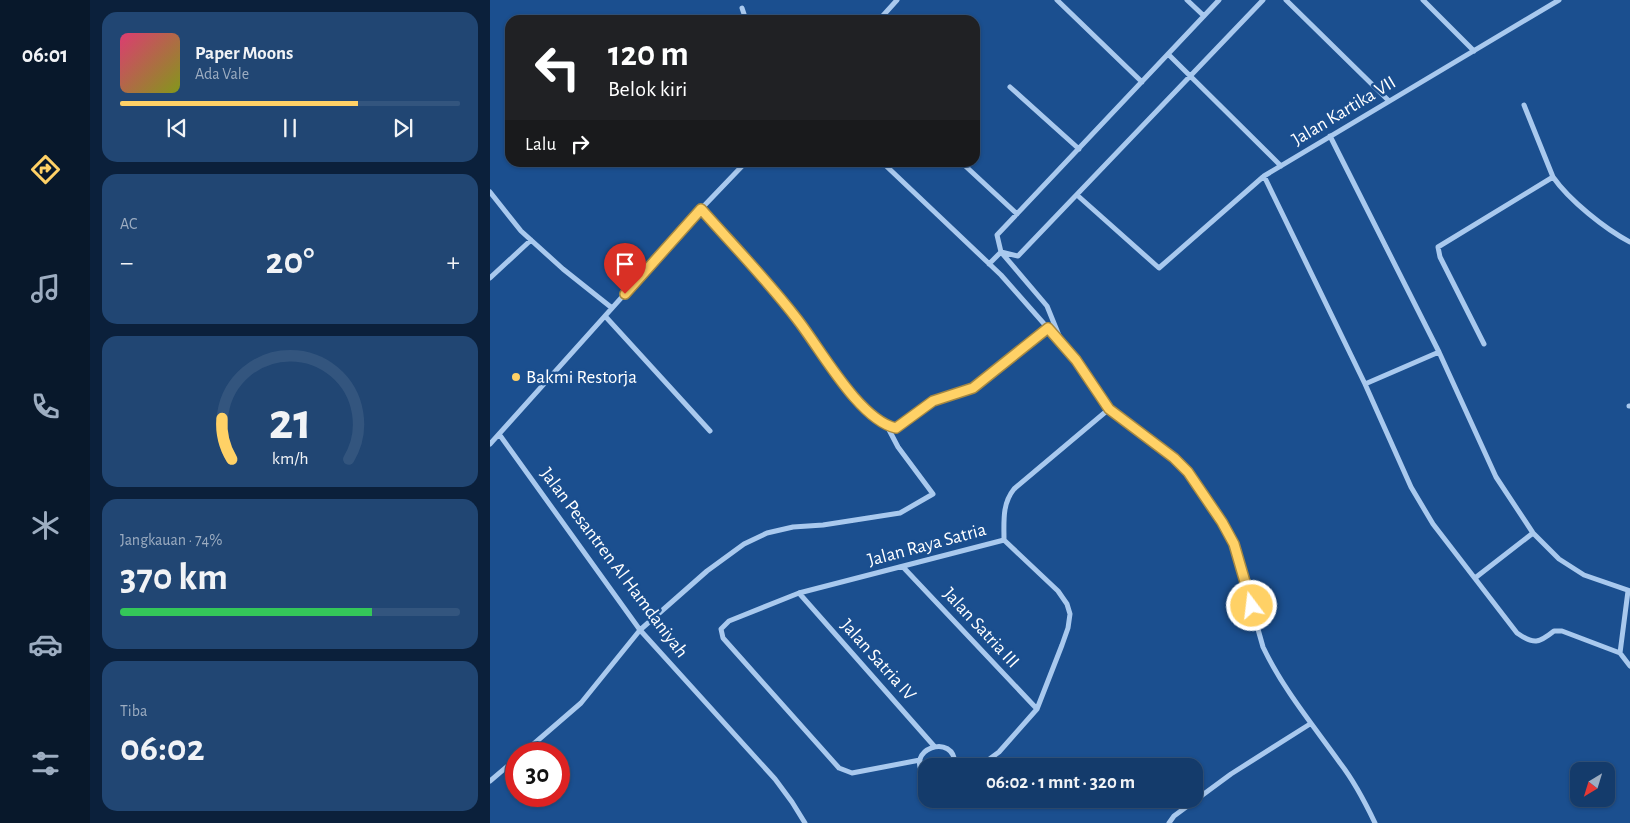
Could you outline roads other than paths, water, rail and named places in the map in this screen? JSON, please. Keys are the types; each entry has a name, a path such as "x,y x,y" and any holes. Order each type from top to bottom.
{"street":[{"path":"884,15 897,0"},
{"path":"1057,0 1142,82"},
{"path":"1187,0 1204,16"},
{"path":"1061,343 1047,306 1001,252 997,235 1219,0"},
{"path":"1001,252 1018,256 1263,0"},
{"path":"1286,0 1389,101"},
{"path":"1423,0 1474,51"},
{"name":"Jalan Kartika VII","path":"1077,195 1160,268 1264,176 1555,1"},
{"path":"742,8 744,15"},
{"path":"1168,54 1282,166"},
{"path":"1010,87 1079,149"},
{"path":"1524,105 1552,177 1560,188 1616,235 1630,242"},
{"path":"1330,136 1439,352 1496,477 1533,533 1559,559 1584,575 1629,591 1620,653"},
{"path":"490,444 701,209 741,167"},
{"path":"887,167 1001,275 1076,360 1109,409 1174,458 1188,472 1222,522 1234,544 1263,647 1310,724 1341,764 1375,823"},
{"path":"966,167 1018,214"},
{"path":"1264,176 1365,384 1411,487 1433,524 1518,633 1527,640 1542,640 1554,631 1562,631 1620,653 1630,666"},
{"path":"1484,344 1440,256 1438,247 1552,177"},
{"path":"490,192 521,231 612,308"},
{"path":"701,209 797,318 856,400 875,418 887,426 896,428 933,401 973,388 1048,328"},
{"path":"490,278 531,240"},
{"path":"989,264 1001,252"},
{"path":"604,316 710,431"},
{"path":"1365,384 1439,352"},
{"name":"Jalan Raya Satria","path":"918,760 852,773 840,768 723,638 721,629 729,621 799,593 1004,540 1003,520 1005,505 1009,496 1109,409"},
{"path":"536,742 581,703 640,630 707,571 744,544 768,533 793,527 823,525 900,513 933,494 898,447 887,426"},
{"name":"Jalan Pesantren Al Hamdaniyah","path":"499,434 640,630 775,779 805,823"},
{"path":"1474,578 1533,533"},
{"path":"991,758 1000,752 1036,708 1062,645 1068,628 1070,614 1058,591 1004,540"},
{"name":"Jalan Satria III","path":"903,567 1036,708"},
{"name":"Jalan Satria IV","path":"799,593 934,746 941,746 947,749 954,758"},
{"path":"1169,823 1174,816 1231,774 1310,724"},
{"path":"921,758 928,749 934,746"},
{"path":"490,781 505,768"}],"place":[{"name":"Bakmi Restorja","path":"516,377"}]}
